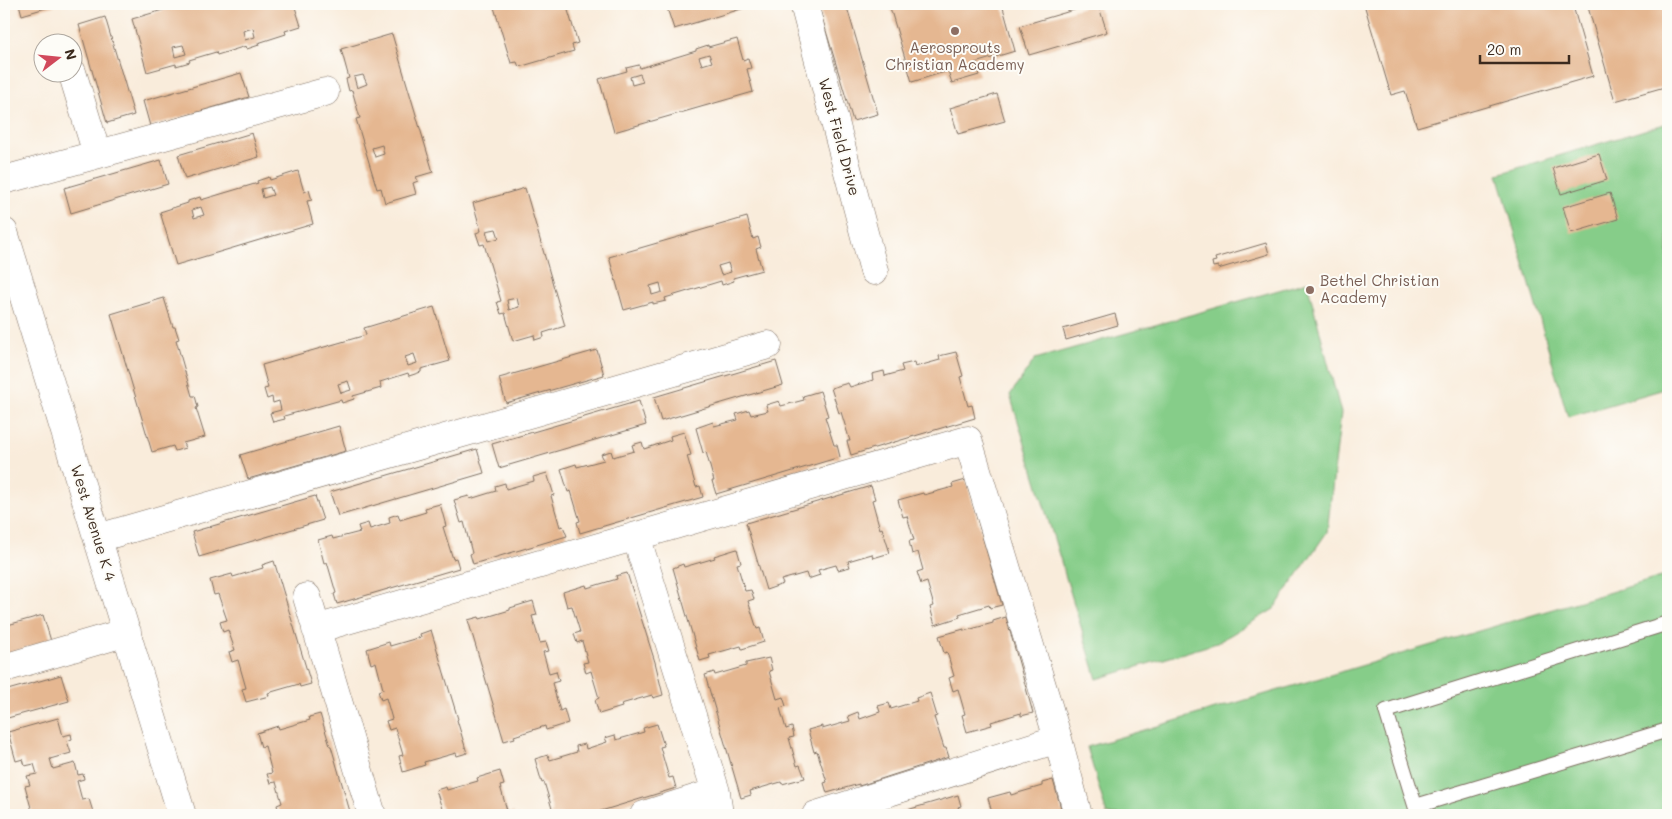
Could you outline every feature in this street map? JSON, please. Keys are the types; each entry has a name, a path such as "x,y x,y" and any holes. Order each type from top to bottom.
{"street":[{"name":"West Field Drive","path":"804,4 874,271"},
{"path":"75,82 97,154"},
{"path":"4,180 325,92"},
{"name":"West Avenue K 4","path":"4,232 182,815"},
{"path":"98,538 768,345"},
{"path":"316,630 968,440 1058,739 1078,815"},
{"path":"636,536 718,804 644,815"},
{"path":"307,598 372,815"},
{"path":"4,668 127,632"},
{"path":"816,815 1058,739"}],"lane":[{"path":"1668,623 1386,711 1417,811 1668,731"}],"green space":[{"path":"1668,123 1668,388 1568,417 1498,174"},
{"path":"1307,282 1341,413 1327,532 1274,609 1217,643 1097,679 1010,395 1035,359"},
{"path":"1668,575 1668,815 1107,815 1087,747"}],"building":[{"path":"19,4 59,4 22,15"},
{"path":"183,4 294,4 301,26 285,31 286,34 258,43 259,45 247,49 246,46 217,55 216,52 189,60 190,62 147,72 132,19","holes":["253,28 255,37 245,40 243,31","183,45 186,54 175,57 173,47"]},
{"path":"493,4 566,4 578,43 572,45 574,51 519,67 517,62 511,63"},
{"path":"747,4 748,7 674,29 666,5"},
{"path":"818,4 846,4 878,114 853,121"},
{"path":"889,4 1002,4 1015,51 975,63 979,75 952,83 948,71 912,82"},
{"path":"1098,4 1107,32 1029,55 1020,26"},
{"path":"1364,4 1579,4 1573,6 1593,76 1417,127 1405,91 1391,95"},
{"path":"1598,4 1668,4 1668,86 1615,101 1588,7"},
{"path":"105,17 134,115 107,123 79,25"},
{"path":"392,34 433,172 416,177 418,181 413,183 416,194 385,203 381,188 377,189 356,119 360,118 352,90 349,91 346,79 349,78 341,49","holes":["363,75 367,84 357,88 354,77","382,145 384,154 375,157 372,148"]},
{"path":"737,39 743,60 748,58 751,68 747,69 753,92 614,132 599,79 627,71 626,68 639,65 640,68 696,51 696,49 708,45 708,47","holes":["709,54 712,62 702,65 699,57","640,74 643,82 632,85 630,77"]},
{"path":"241,73 249,97 150,126 143,101"},
{"path":"997,94 1005,121 958,134 950,108"},
{"path":"252,133 259,157 185,179 178,155"},
{"path":"1599,154 1607,180 1561,194 1553,168"},
{"path":"161,160 168,184 71,213 64,188"},
{"path":"298,171 304,192 309,190 312,200 307,201 313,224 176,265 160,212 200,197 201,200 258,183 257,181 269,177 270,180","holes":["270,187 273,195 263,198 261,189","201,207 204,215 194,218 192,210"]},
{"path":"525,188 565,326 543,333 544,337 535,340 534,335 513,341 505,313 501,314 497,302 501,301 484,244 480,245 476,233 481,231 473,203","holes":["496,229 499,238 489,241 486,231","517,298 519,307 509,310 507,300"]},
{"path":"1610,193 1618,219 1571,233 1563,207"},
{"path":"747,217 753,239 758,237 761,247 756,249 762,270 733,278 734,281 722,285 721,281 665,298 666,301 653,304 653,302 624,310 609,257","holes":["728,263 731,272 721,275 718,266","660,283 662,292 652,295 650,286"]},
{"path":"1266,243 1269,254 1218,269 1218,266 1213,267 1212,262 1216,261 1215,258"},
{"path":"164,298 173,327 175,327 179,339 176,340 192,396 195,396 198,407 196,408 205,437 183,443 185,448 175,451 173,446 152,452 111,314"},
{"path":"434,307 450,361 421,369 421,372 409,376 408,373 380,382 381,388 353,396 354,399 342,403 341,400 284,416 285,419 273,422 270,413 281,410 279,401 273,403 272,397 267,399 264,389 268,388 262,365 366,335 364,328","holes":["414,354 417,363 408,366 405,357","348,381 351,390 341,393 338,384"]},
{"path":"1115,314 1118,325 1066,340 1063,329"},
{"path":"597,350 604,375 506,403 499,378"},
{"path":"956,352 963,376 960,377 968,406 972,405 975,418 851,455 847,441 850,441 831,388 848,383 850,387 873,380 872,374 884,371 885,376 903,371 901,365 914,362 915,367 940,360 939,356"},
{"path":"776,361 783,385 661,421 654,397"},
{"path":"820,391 828,416 825,417 840,457 716,494 706,452 703,453 696,428 713,422 714,426 738,420 736,414 749,410 751,415 768,411 766,405 779,401 781,406 804,400 803,396"},
{"path":"639,401 646,425 499,468 492,444"},
{"path":"339,426 346,451 248,479 240,455"},
{"path":"684,432 691,455 687,456 696,487 700,486 703,497 580,533 577,522 580,521 571,491 568,492 561,469 576,464 577,467 604,460 601,454 611,451 613,457 634,451 632,445 642,442 644,449 671,440 670,436"},
{"path":"477,449 484,473 338,516 330,492"},
{"path":"547,473 554,495 551,496 560,527 563,526 567,536 473,564 464,522 461,523 454,500 469,496 470,499 496,491 495,486 505,483 506,489 534,481 533,477"},
{"path":"966,480 1002,605 990,608 989,605 959,614 960,617 935,625 930,607 934,606 927,582 921,584 917,572 923,570 918,552 912,554 909,541 914,540 907,516 903,517 898,500 953,487 952,484"},
{"path":"871,486 875,499 872,500 880,529 882,528 890,553 873,558 872,554 848,561 850,567 838,570 836,565 818,570 820,575 808,579 806,573 781,580 783,584 766,590 746,523"},
{"path":"315,496 323,520 199,557 192,532"},
{"path":"440,504 446,526 443,527 453,559 456,558 459,568 337,604 334,594 336,593 327,562 324,563 318,540 332,536 333,539 360,532 358,526 368,523 370,529 390,523 389,517 398,514 400,520 426,512 425,508"},
{"path":"737,549 741,563 737,564 745,591 751,590 754,599 748,601 757,629 760,628 764,642 742,649 741,646 709,655 710,658 700,661 673,568 683,564 684,567 715,558 714,556"},
{"path":"274,561 311,684 300,687 299,684 268,693 269,696 246,702 242,689 246,688 238,660 232,662 229,652 235,650 228,630 223,632 220,622 227,620 218,594 214,595 210,580 232,574 233,577 263,568 262,565"},
{"path":"627,573 655,662 663,695 653,698 652,695 621,704 622,707 599,714 595,700 599,698 591,671 586,673 583,663 588,662 582,641 577,643 574,634 580,632 572,606 567,607 563,592 586,585 587,588 617,579 616,576"},
{"path":"533,601 537,615 532,616 540,643 546,642 549,651 543,652 549,673 556,671 559,681 552,683 560,711 564,709 568,723 546,730 545,726 504,741 468,620 479,617 480,619"},
{"path":"43,615 51,641 4,654 4,626"},
{"path":"1006,617 1033,713 1021,716 1021,713 991,722 992,725 967,732 962,715 965,714 958,689 953,691 949,678 954,676 947,652 944,653 939,636 993,623 993,621"},
{"path":"431,630 467,753 457,756 456,753 424,762 425,765 403,772 399,756 403,755 395,728 389,730 386,721 392,719 386,698 381,700 378,691 383,689 376,662 371,664 367,649 389,642 390,646 421,637 420,634"},
{"path":"769,658 772,670 769,671 777,699 783,697 786,706 780,708 786,729 792,727 794,737 789,738 797,766 800,765 805,778 782,784 781,782 750,791 751,795 741,798 705,675 714,672 715,675 746,666 746,663"},
{"path":"61,675 69,701 4,719 4,691"},
{"path":"930,693 937,716 934,717 944,748 946,748 949,757 859,786 859,784 827,793 824,783 827,782 817,751 814,752 808,730 822,726 822,729 850,721 848,716 858,712 860,719 880,712 878,706 889,703 891,709 917,701 916,698"},
{"path":"320,714 351,815 285,815 284,811 279,813 277,805 282,803 276,782 270,783 267,774 272,773 265,746 261,747 257,733 278,726 279,729 310,720 309,717"},
{"path":"58,718 63,736 71,734 72,739 67,741 71,753 50,759 53,769 75,763 78,775 83,774 84,779 77,781 82,800 89,799 94,815 41,815 40,813 33,815 25,786 30,785 27,776 37,774 34,764 25,766 23,759 16,761 8,732"},
{"path":"657,724 664,746 660,747 669,778 673,777 676,788 588,815 551,815 550,813 553,812 535,759 548,755 550,760 577,752 576,746 585,744 586,749 607,742 605,738 615,735 616,740 644,732 643,728"},
{"path":"500,771 504,785 500,786 508,814 513,812 514,815 444,815 436,790 446,787 447,790 478,781 477,778"},
{"path":"1053,780 1062,812 1064,811 1065,815 998,815 996,812 992,813 988,798 1010,792 1011,795 1042,786 1042,783"},
{"path":"958,795 961,806 958,807 961,815 890,815"}],"place":[{"name":"Aerosprouts Christian Academy","path":"955,31"},
{"name":"Bethel Christian Academy","path":"1310,290"}]}
